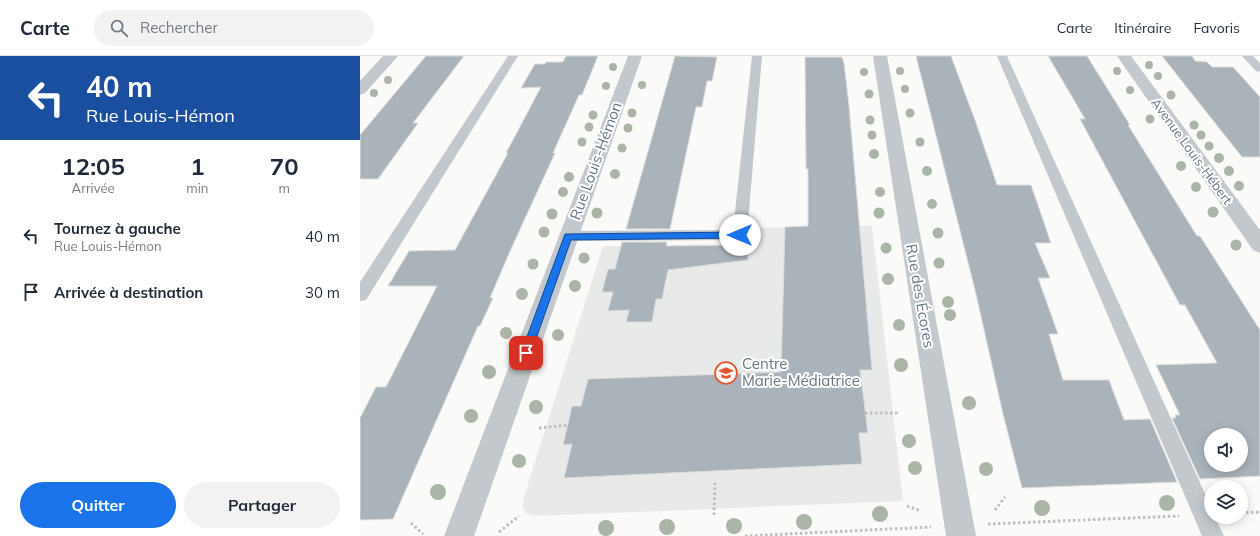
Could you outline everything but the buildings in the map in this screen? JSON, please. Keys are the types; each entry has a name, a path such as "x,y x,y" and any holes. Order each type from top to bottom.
{"street":[{"path":"360,90 391,56"},
{"name":"Rue Louis-Hémon","path":"459,536 635,56"},
{"name":"Rue des Écores","path":"880,56 961,536"},
{"name":"Avenue Louis-Hébert","path":"1124,56 1260,246"}],"lane":[{"path":"360,295 513,56"},
{"path":"568,236 740,235 757,56"},
{"path":"1002,56 1213,536"},
{"path":"1247,56 1260,69"}],"path":[{"path":"865,413 898,412"},
{"path":"539,428 568,425"},
{"path":"714,515 715,480"},
{"path":"996,510 1004,497"},
{"path":"907,506 921,511"},
{"path":"1248,513 1260,512"},
{"path":"499,532 519,516"},
{"path":"411,524 423,534"}],"shaded area":[{"name":"Centre Marie-Médiatrice","path":"872,226 903,501 536,516 527,514 523,508 523,500 603,246 748,244 750,228"}],"place":[{"name":"Centre Marie-Médiatrice","path":"726,373"}],"route":[{"path":"526,353 568,236 740,235"}]}
